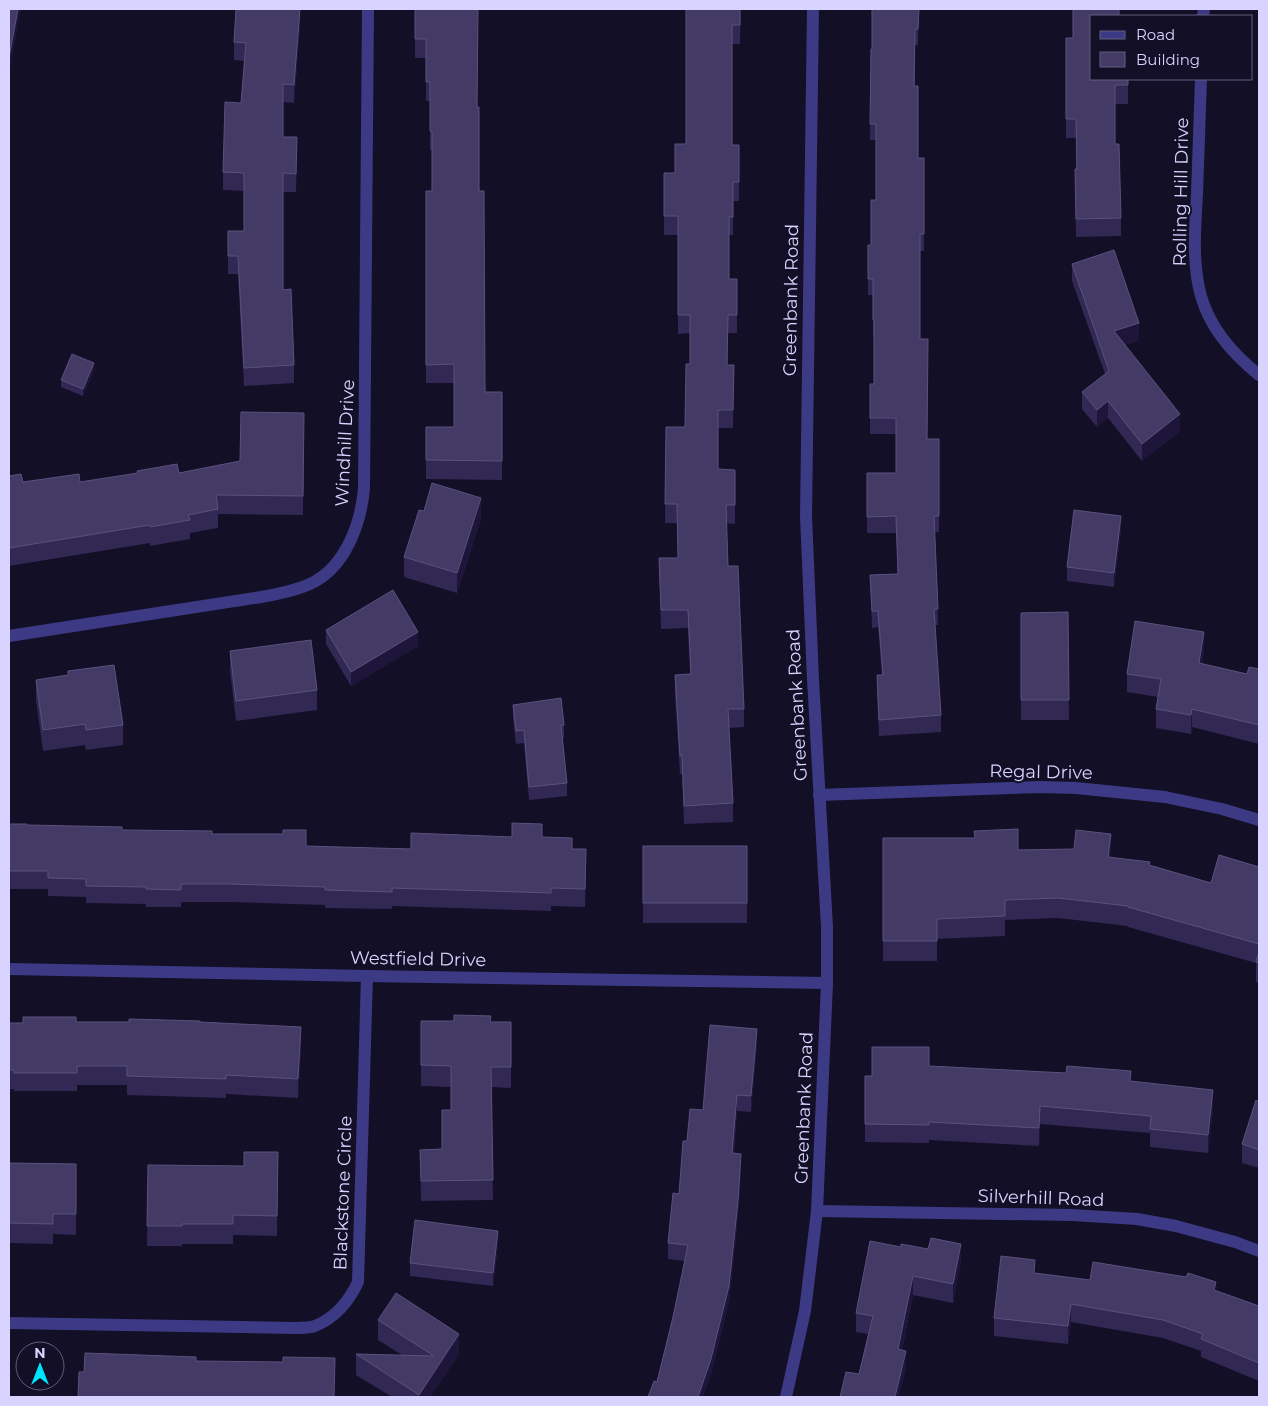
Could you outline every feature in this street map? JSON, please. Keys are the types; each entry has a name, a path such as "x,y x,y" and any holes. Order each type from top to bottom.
{"street":[{"name":"Windhill Drive","path":"9,636 296,590 312,584 328,572 341,557 352,538 358,521 364,488 368,9"},
{"name":"Greenbank Road","path":"786,1397 805,1311 817,1211 827,982 827,927 806,516 813,9"},
{"name":"Rolling Hill Drive","path":"1201,80 1195,240 1201,296 1220,335 1233,352 1259,375"},
{"name":"Regal Drive","path":"819,795 1040,787 1076,788 1164,797 1222,809 1259,820"},
{"name":"Westfield Drive","path":"9,969 827,982"},
{"name":"Blackstone Circle","path":"9,1323 295,1328 313,1326 325,1321 336,1313 352,1295 358,1282 367,976"},
{"name":"Silverhill Road","path":"817,1211 1137,1219 1176,1226 1235,1242 1259,1251"}],"building":[{"path":"9,9 18,9 9,58"},
{"path":"236,9 300,9 294,85 283,84 283,137 297,137 296,174 283,173 283,290 291,289 294,365 244,368 238,256 228,256 228,231 244,231 244,173 223,172 225,102 241,103 246,43 234,42"},
{"path":"415,9 478,9 477,107 479,107 479,191 484,191 485,392 502,392 502,461 426,460 426,427 454,427 454,364 426,365 426,191 432,191 432,131 430,131 430,82 426,82 426,39 415,39"},
{"path":"686,9 740,9 740,25 732,25 732,145 739,145 739,182 733,182 733,217 729,217 729,279 737,279 737,315 728,315 727,365 734,365 733,410 718,410 718,469 735,470 735,505 726,505 728,566 738,566 744,709 728,709 733,803 684,806 682,755 680,756 675,675 691,674 688,610 661,610 659,558 678,558 677,504 665,504 666,427 685,427 686,364 690,364 690,315 678,315 678,216 664,216 664,173 675,173 675,144 686,144"},
{"path":"872,9 919,9 918,29 915,29 914,86 918,86 918,158 924,158 924,234 920,234 920,339 928,339 927,439 939,439 939,516 934,516 938,609 934,609 941,715 879,720 877,675 883,675 878,611 872,611 870,575 898,574 896,516 867,517 867,473 896,473 896,418 870,418 870,384 874,384 874,320 873,279 868,279 868,245 871,245 871,200 876,200 876,124 870,124"},
{"path":"1073,9 1119,9 1119,15 1090,15 1090,80 1128,80 1128,85 1115,85 1115,144 1119,144 1121,218 1076,219 1076,119 1066,119 1066,38 1073,38"},
{"path":"1114,250 1139,323 1114,331 1180,414 1142,444 1108,401 1097,410 1082,392 1109,371 1072,264"},
{"path":"72,354 94,363 83,389 61,380"},
{"path":"241,412 304,413 303,496 216,495 218,509 188,515 190,520 9,548 9,476 21,474 23,482 79,474 80,482 138,473 137,471 177,464 179,473 240,461"},
{"path":"432,483 481,498 457,573 404,557 419,510 424,511"},
{"path":"1074,510 1121,516 1114,573 1067,567"},
{"path":"393,590 418,632 351,672 326,630"},
{"path":"1068,612 1069,700 1021,700 1021,613"},
{"path":"1135,621 1204,632 1199,663 1247,674 1249,667 1259,669 1259,725 1192,709 1191,715 1156,709 1161,679 1127,674"},
{"path":"311,640 317,690 236,701 230,651"},
{"path":"114,665 123,725 86,730 85,724 43,730 36,680 68,675 68,671"},
{"path":"561,698 564,725 561,725 567,783 529,787 524,730 516,731 513,705"},
{"path":"512,823 542,824 542,837 572,838 572,849 586,849 585,889 551,888 551,893 392,888 392,892 325,890 325,887 181,884 181,890 146,889 146,887 86,886 86,879 48,878 48,871 9,871 9,824 122,827 122,830 212,831 212,834 283,834 283,830 306,830 306,846 411,849 411,833 512,837"},
{"path":"1018,829 1018,850 1074,849 1076,830 1111,834 1108,857 1150,862 1149,865 1211,883 1219,855 1259,867 1259,944 1128,906 1058,898 1005,900 1005,916 937,919 937,941 883,941 883,838 975,838 974,831"},
{"path":"643,846 747,846 747,903 643,903"},
{"path":"1259,951 1259,963 1256,962"},
{"path":"454,1015 491,1016 490,1022 511,1022 511,1067 491,1067 493,1180 421,1181 420,1150 442,1149 442,1110 451,1110 451,1066 421,1065 421,1021 454,1021"},
{"path":"23,1017 76,1017 76,1022 129,1022 129,1019 301,1027 298,1079 226,1075 226,1079 127,1076 127,1066 77,1066 77,1073 14,1073 14,1070 9,1070 9,1023 23,1023"},
{"path":"710,1025 757,1029 751,1096 737,1095 732,1153 741,1154 729,1286 711,1359 698,1397 648,1397 654,1381 657,1382 688,1245 668,1243 673,1193 679,1194 683,1141 687,1141 690,1109 703,1110"},
{"path":"872,1047 929,1047 929,1066 1066,1073 1067,1066 1131,1071 1130,1081 1213,1090 1208,1135 1150,1129 1151,1116 1040,1106 1039,1128 929,1122 929,1125 865,1124 865,1076 872,1076"},
{"path":"1256,1100 1259,1102 1259,1150 1242,1144"},
{"path":"244,1152 278,1152 277,1216 233,1215 233,1224 147,1226 148,1165 244,1166"},
{"path":"9,1163 76,1164 76,1214 53,1214 53,1224 9,1223"},
{"path":"415,1220 498,1231 493,1273 410,1263"},
{"path":"931,1238 961,1244 953,1284 913,1276 898,1349 906,1351 895,1397 840,1397 846,1372 859,1374 873,1316 856,1313 870,1241 901,1247 901,1244 928,1249"},
{"path":"1001,1256 1035,1260 1034,1273 1090,1280 1093,1262 1186,1277 1188,1273 1216,1282 1214,1290 1259,1306 1259,1363 1201,1339 1203,1334 1163,1320 1071,1304 1068,1326 994,1318"},
{"path":"396,1293 459,1334 419,1395 356,1354 434,1356 378,1320"},
{"path":"85,1353 196,1357 196,1361 283,1362 283,1357 335,1358 334,1397 78,1397 79,1372 84,1372"}]}
